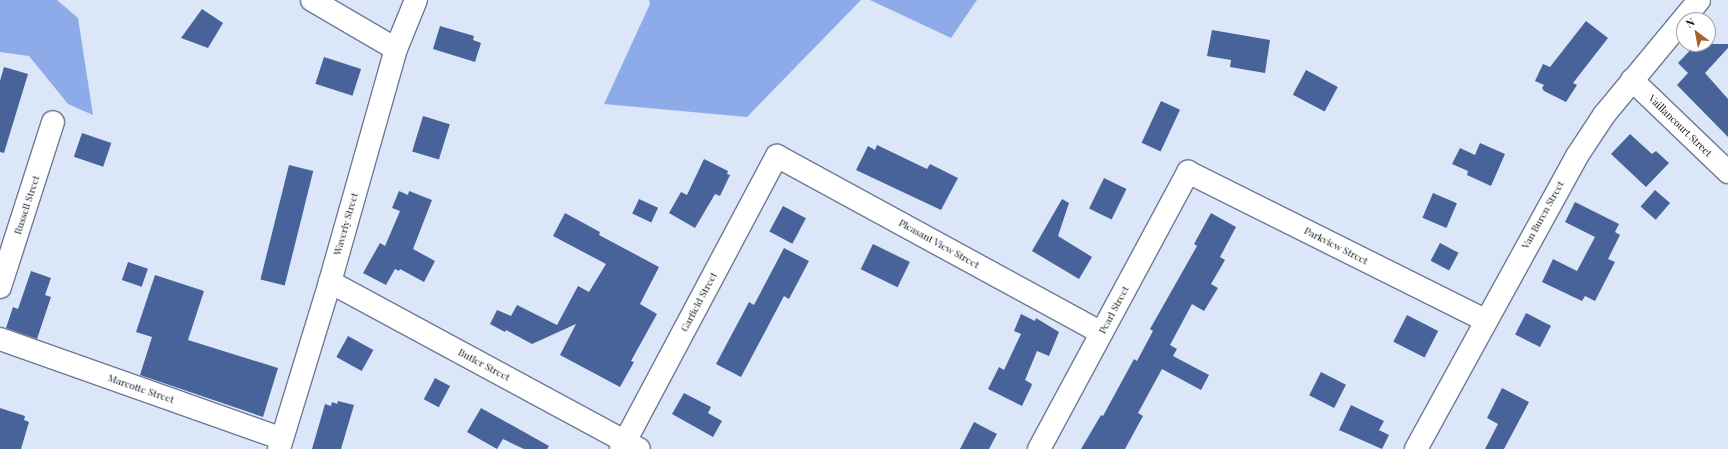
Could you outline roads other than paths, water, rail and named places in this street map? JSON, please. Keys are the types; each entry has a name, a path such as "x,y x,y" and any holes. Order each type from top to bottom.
{"street":[{"path":"312,0 396,49"},
{"name":"Waverly Street","path":"280,444 330,282 396,49 416,0"},
{"name":"Van Buren Street","path":"1416,449 1484,320 1576,156 1632,80 1699,0"},
{"name":"Vaillancourt Street","path":"1632,80 1728,172"},
{"name":"Russell Street","path":"0,287 53,122"},
{"name":"Pleasant View Street","path":"777,156 1101,333"},
{"name":"Garfield Street","path":"628,446 777,156"},
{"name":"Parkview Street","path":"1188,172 1484,320"},
{"name":"Pearl Street","path":"1039,449 1188,172"},
{"name":"Butler Street","path":"330,282 628,446"},
{"name":"Marcotte Street","path":"0,339 280,444"}]}
